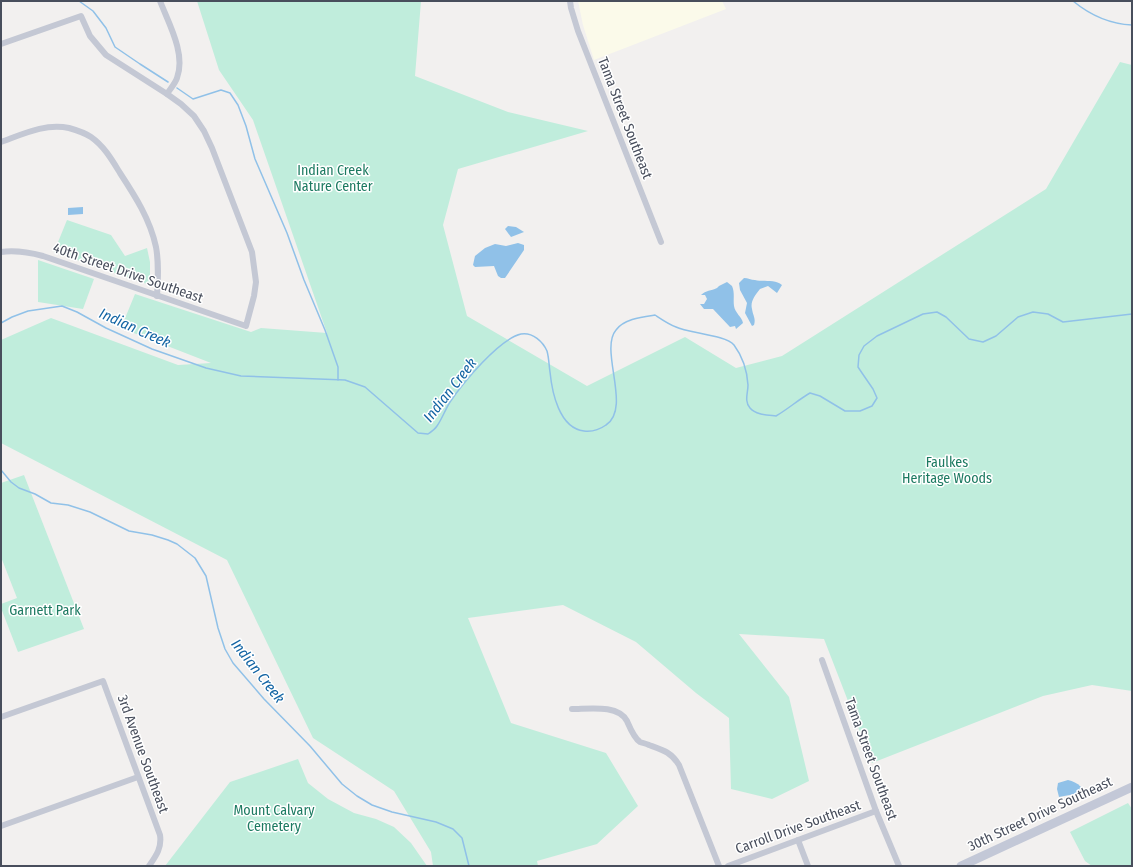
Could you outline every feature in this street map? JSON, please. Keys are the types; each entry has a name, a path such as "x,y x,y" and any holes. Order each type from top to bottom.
{"main road":[{"name":"30th Street Drive Southeast","path":"961,866 1132,788"}],"street":[{"path":"1,44 81,16 90,36 106,55 167,94 177,78 180,64 179,51 160,1"},
{"name":"Tama Street Southeast","path":"570,1 578,31 661,242"},
{"name":"40th Street Drive Southeast","path":"1,252 16,251 33,253 246,326 251,311 256,282 252,252 204,131 194,116 167,94"},
{"path":"1,142 30,131 54,126 80,132 92,138 100,145 113,161 148,220 156,246 158,259 157,296"},
{"name":"Tama Street Southeast","path":"822,660 876,811 899,866"},
{"name":"3rd Avenue Southeast","path":"1,717 103,681 160,835 161,843 159,852 149,866"},
{"path":"572,709 600,708 620,712 640,742 674,755 719,866"},
{"path":"1,826 138,777"},
{"name":"Carroll Drive Southeast","path":"728,866 876,811"},
{"path":"798,840 808,866"}],"shaded area":[{"path":"578,1 722,1 726,9 594,60 583,25"}],"green space":[{"path":"197,1 421,1 415,76 508,112 588,131 458,169 443,225 467,316 587,386 685,337 736,368 782,356 1046,189 1120,62 1132,65 1132,691 1092,685 1043,696 872,763 824,639 739,634 789,697 809,781 772,799 731,789 729,718 696,693 636,642 563,605 468,618 511,723 606,753 638,806 597,844 537,861 538,866 433,866 431,852 394,791 313,738 227,560 1,443 1,340 51,318 178,365 211,363 121,328 135,294 251,332 261,328 327,333 253,120 219,70"},
{"path":"67,220 111,235 125,256 147,248 150,262 150,285 54,252"},
{"path":"38,260 94,279 83,309 38,302"},
{"name":"Garnett Park","path":"24,475 84,629 18,652 1,608 1,604 17,598 1,557 1,483"},
{"name":"Mount Calvary Cemetery","path":"298,759 308,783 328,799 354,813 376,819 394,827 411,843 427,866 165,866 230,782"},
{"path":"1128,803 1132,809 1132,866 1092,866 1085,861 1070,832"}],"water":[{"path":"83,207 83,214 68,215 68,208"},
{"path":"508,226 516,227 524,232 511,237 505,229"},
{"path":"518,243 524,245 524,250 505,278 498,276 494,266 475,267 473,265 475,256 485,248 495,244 506,246"},
{"path":"744,278 758,281 772,281 782,285 777,293 768,286 760,289 756,294 752,304 755,321 754,325 752,326 745,313 747,303 740,290 739,283"},
{"path":"727,282 732,286 735,308 743,323 736,329 735,326 730,327 713,309 704,309 700,304 704,304 707,299 705,295 701,295 703,293 717,288"},
{"path":"1068,780 1078,784 1081,787 1081,790 1075,794 1059,797 1057,789 1058,783"}],"waterway":[{"path":"79,1 93,11 106,28 115,47 168,82"},
{"name":"Indian Creek","path":"1073,1 1086,11 1108,21 1132,25"},
{"path":"177,88 193,99 221,90 230,93 238,105 246,126 255,159 287,233 304,280 325,330 338,367 338,380"},
{"name":"Indian Creek","path":"1,323 28,311 62,306 152,349 206,368 241,376 345,380 365,387 418,433 428,434 436,427 450,402 463,384 482,363 502,344 521,334 530,335 537,338 547,351 555,399 563,416 568,423 575,428 590,431 606,425 613,417 616,406 611,351 612,339 619,326 628,321 639,318 655,315 682,329 715,336 730,342 740,354 746,369 748,405 750,408 759,413 776,416 810,393 820,396 845,411 860,411 872,406 877,398 873,389 858,367 859,355 864,346 877,336 923,314 937,312 946,317 969,339 983,342 996,336 1018,317 1033,312 1048,314 1063,322 1132,314"},
{"name":"Indian Creek","path":"1,470 11,482 19,488 35,494 51,503 68,505 90,512 129,531 152,535 168,540 177,544 195,558 206,576 218,628 225,649 233,663 264,699 310,746 342,784 357,796 372,805 392,812 436,822 453,829 462,838 469,866"}],"park label":[{"name":"Indian Creek Nature Center","path":"333,178"},
{"name":"Faulkes Heritage Woods","path":"947,470"}]}
